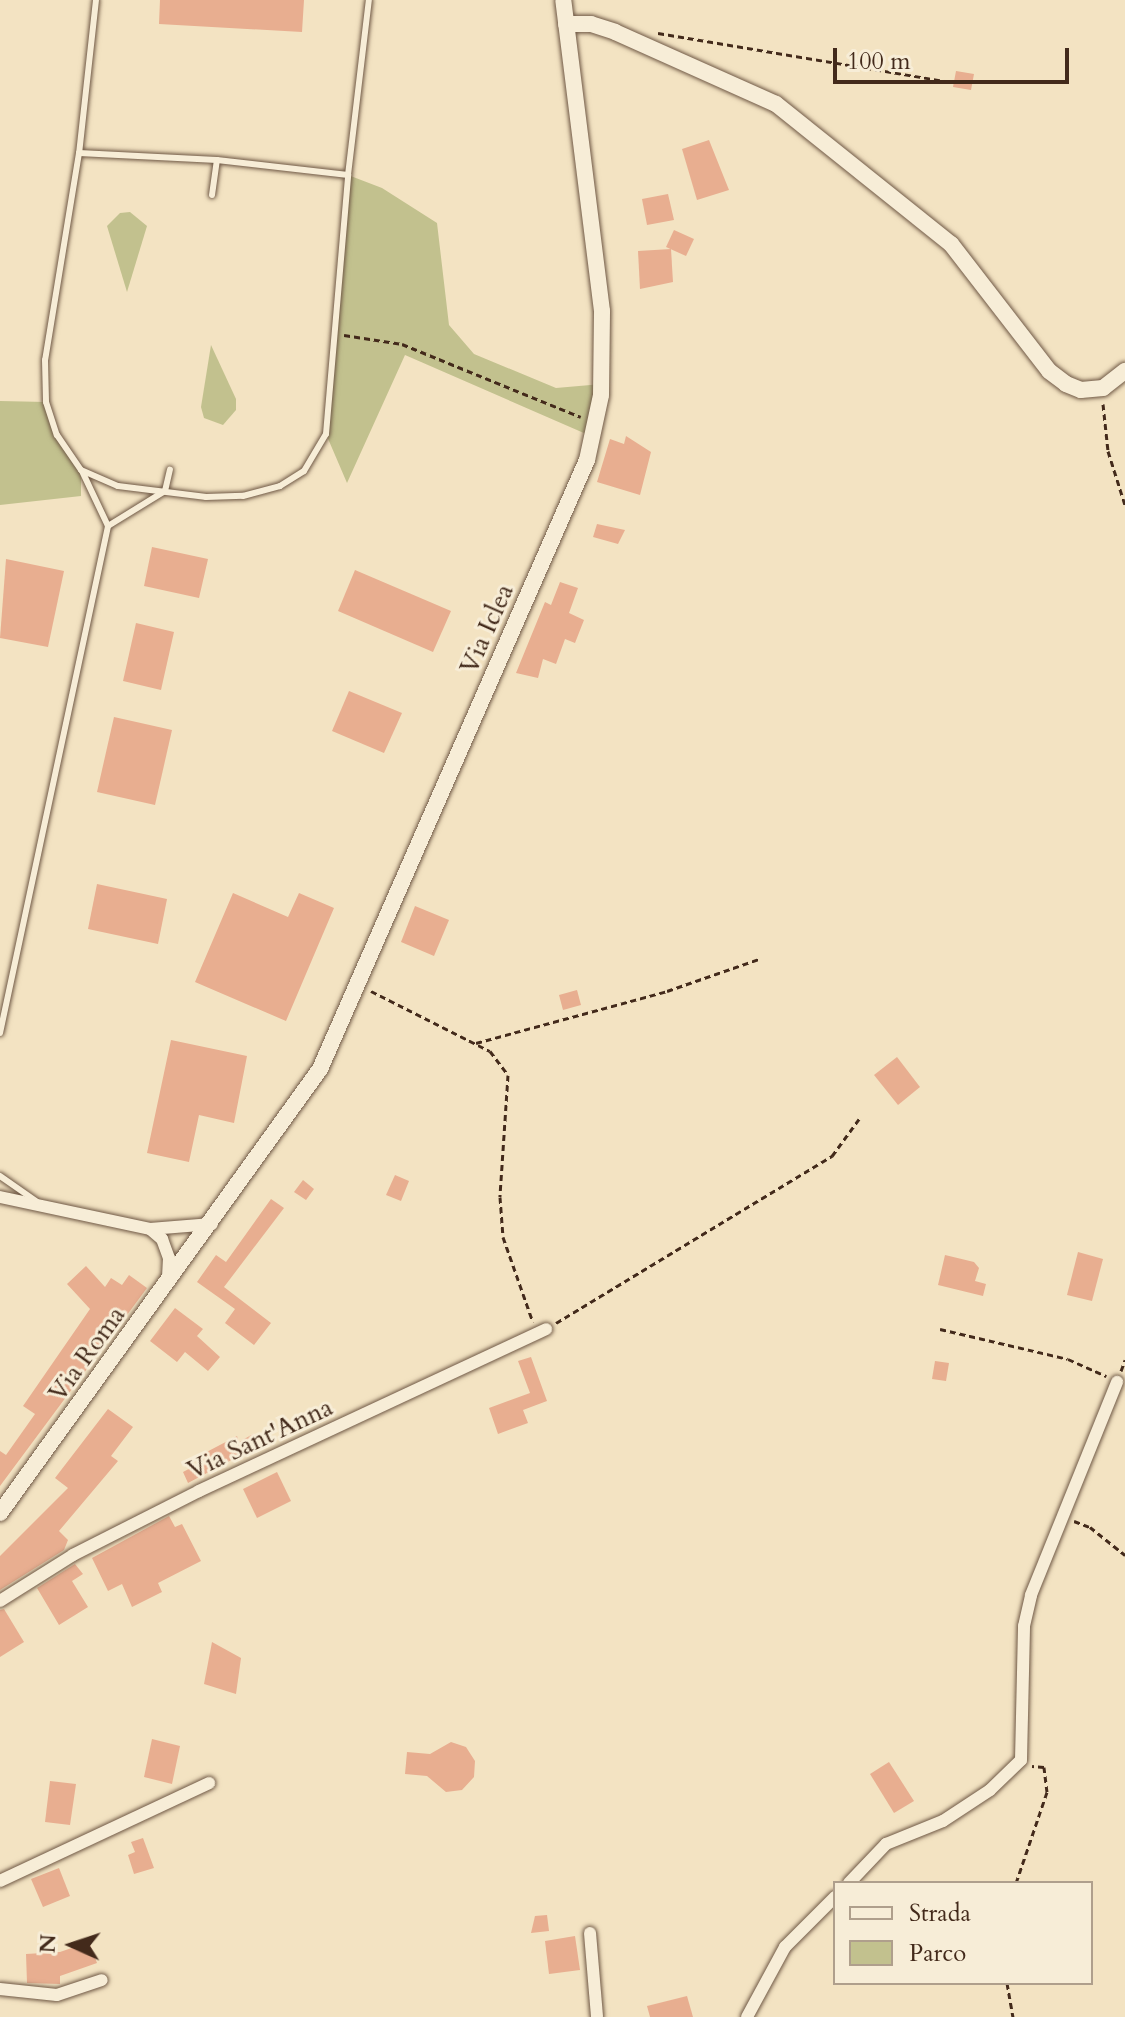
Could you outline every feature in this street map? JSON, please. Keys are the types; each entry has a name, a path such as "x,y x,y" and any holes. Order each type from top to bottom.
{"street":[{"name":"Via Iclea","path":"212,1224 320,1069 587,460 598,421 602,311 563,0"},
{"path":"566,24 591,24 615,32 776,104 951,244 1049,371 1081,390 1103,388 1125,371"},
{"path":"0,1197 150,1229 212,1224"},
{"name":"Via Roma","path":"0,1513 212,1224"},
{"path":"167,1252 189,1256 188,1240 174,1227"},
{"path":"150,1229 167,1252 168,1284"},
{"name":"Via Sant'Anna","path":"0,1601 73,1555 199,1491 541,1331"},
{"path":"851,1881 886,1844 943,1821 1013,1772 1024,1746 1024,1626 1062,1517 1114,1388"},
{"path":"0,1881 209,1783"},
{"path":"747,2017 785,1947 833,1899"},
{"path":"590,1933 597,2017"},
{"path":"0,1989 57,1995 102,1980"}],"lane":[{"path":"0,1033 108,526 81,470 57,435 46,402 45,360 79,153 96,0"},
{"path":"81,470 118,486 243,496 280,486 304,471 326,434 348,175 369,0"},
{"path":"79,153 217,160 348,175"},
{"path":"212,195 217,160"},
{"path":"108,526 165,491 170,470"},
{"path":"0,1176 46,1207"}],"path":[{"path":"651,32 944,81"},
{"path":"336,334 402,344 598,421"},
{"path":"1103,388 1108,451 1125,505"},
{"path":"476,1043 667,991 759,959"},
{"path":"357,985 490,1051 508,1075 500,1197 503,1237 541,1331 832,1156 859,1119"},
{"path":"940,1329 1095,1367 1114,1388"},
{"path":"1062,1517 1090,1527 1125,1555"},
{"path":"1013,1772 1044,1767 1049,1777 1017,1881"},
{"path":"1007,1985 1013,2017"}],"green space":[{"path":"348,175 382,188 437,223 449,325 474,354 556,388 602,384 593,437 405,355 347,483 326,434"},
{"path":"130,212 147,226 127,292 107,226 120,213"},
{"path":"211,345 236,399 236,410 223,425 204,418 201,407"},
{"path":"0,401 46,402 57,435 81,470 81,496 0,505"}],"building":[{"path":"160,0 304,0 302,32 159,24"},
{"path":"956,71 974,74 971,90 953,87"},
{"path":"709,140 729,190 697,200 682,149"},
{"path":"668,194 674,220 647,225 642,199"},
{"path":"674,230 694,239 686,256 666,247"},
{"path":"671,249 673,282 640,289 638,251"},
{"path":"626,436 651,452 640,495 597,482 610,439 624,444"},
{"path":"597,524 625,530 618,544 593,537"},
{"path":"152,547 208,559 199,598 144,586"},
{"path":"6,559 64,571 48,647 0,638"},
{"path":"355,570 451,611 433,652 338,611"},
{"path":"560,582 578,588 569,613 584,620 575,643 565,639 556,664 543,659 538,678 516,673 545,602 551,605"},
{"path":"136,623 174,632 161,690 123,681"},
{"path":"349,691 402,713 384,753 332,731"},
{"path":"114,717 172,730 155,805 97,792"},
{"path":"97,884 167,899 158,944 88,929"},
{"path":"233,893 288,917 299,893 334,908 286,1021 195,982"},
{"path":"415,906 449,920 434,956 401,942"},
{"path":"577,990 581,1005 563,1010 559,995"},
{"path":"171,1040 247,1056 234,1123 199,1115 189,1162 147,1153"},
{"path":"897,1057 920,1087 898,1105 874,1075"},
{"path":"395,1175 409,1181 401,1201 386,1195"},
{"path":"303,1180 314,1189 306,1200 294,1192"},
{"path":"271,1199 284,1208 224,1287 271,1323 254,1345 225,1323 235,1309 197,1282 216,1255 226,1262"},
{"path":"1078,1252 1103,1259 1092,1301 1067,1295"},
{"path":"945,1255 974,1262 979,1268 975,1281 986,1284 983,1296 938,1285"},
{"path":"86,1266 105,1287 111,1278 122,1285 129,1275 147,1288 0,1486 0,1451 6,1455 35,1414 23,1406 90,1309 67,1284"},
{"path":"175,1308 203,1329 197,1336 220,1357 208,1371 185,1352 177,1362 150,1341"},
{"path":"531,1357 547,1401 523,1410 528,1423 498,1434 489,1408 530,1393 518,1361"},
{"path":"935,1361 949,1363 946,1381 932,1379"},
{"path":"108,1409 133,1427 111,1456 118,1461 59,1531 68,1540 64,1550 0,1590 0,1556 68,1488 55,1478"},
{"path":"253,1434 258,1446 188,1483 183,1472 202,1462 199,1456 237,1436 239,1442"},
{"path":"277,1472 291,1501 257,1518 243,1489"},
{"path":"169,1516 175,1527 182,1524 201,1561 158,1583 162,1592 132,1607 122,1584 108,1591 92,1558"},
{"path":"75,1564 83,1574 72,1581 88,1607 59,1625 37,1588"},
{"path":"4,1609 24,1642 0,1657 0,1610"},
{"path":"212,1642 241,1658 236,1694 204,1684"},
{"path":"152,1739 180,1746 172,1784 144,1777"},
{"path":"451,1742 466,1747 475,1761 474,1777 462,1790 446,1792 427,1776 405,1774 407,1752 430,1754"},
{"path":"889,1762 914,1801 894,1813 870,1774"},
{"path":"50,1781 76,1784 70,1825 45,1822"},
{"path":"143,1838 154,1868 134,1874 128,1855 135,1852 131,1842"},
{"path":"59,1868 70,1896 43,1907 31,1879"},
{"path":"547,1915 549,1931 531,1933 535,1916"},
{"path":"575,1936 580,1970 549,1974 545,1941"},
{"path":"89,1942 97,1963 60,1976 60,1984 27,1983 26,1954 60,1952"},
{"path":"687,1996 693,2017 650,2017 647,2006"}]}
